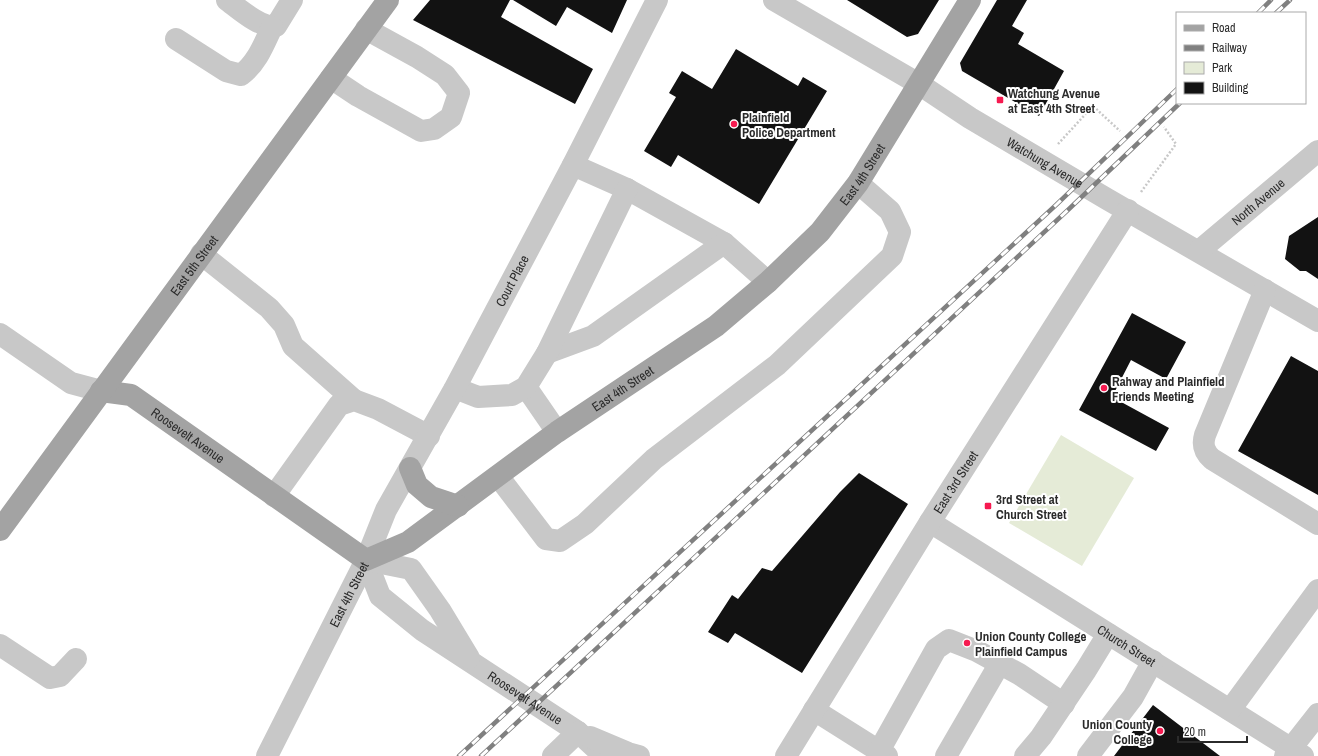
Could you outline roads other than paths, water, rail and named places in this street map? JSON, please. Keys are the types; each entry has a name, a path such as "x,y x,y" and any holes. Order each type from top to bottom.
{"main road":[{"name":"East 5th Street","path":"0,530 388,0"},
{"name":"East 4th Street","path":"366,560 408,542 557,432 716,326 768,282 820,232 858,182 970,0"},
{"name":"Roosevelt Avenue","path":"101,391 131,395 366,560"},
{"path":"410,468 417,485 431,497 458,506"}],"street":[{"path":"227,0 254,20 272,27"},
{"path":"176,39 226,71 241,74 247,70 258,56 272,27 276,26 292,0"},
{"name":"Court Place","path":"366,560 386,510 455,388 573,165 657,0"},
{"name":"Watchung Avenue","path":"774,0 919,84 970,118 1318,321"},
{"path":"331,78 358,96 421,131 434,129 452,117 459,93 445,75 417,57 366,29"},
{"name":"North Avenue","path":"1199,252 1318,151"},
{"path":"573,165 627,188 724,243 768,282"},
{"path":"498,476 546,539 560,541 585,524 654,459 777,365 892,256 900,232 890,211 858,182"},
{"path":"455,388 478,397 512,395 526,387 548,352 627,188"},
{"name":"East 3rd Street","path":"786,756 930,522 1128,210"},
{"path":"548,352 593,336 724,243"},
{"path":"201,254 269,308 284,325 293,346 354,400 378,409 429,436"},
{"path":"1265,290 1205,435 1203,445 1208,456 1212,459 1318,524"},
{"name":"Roosevelt Avenue","path":"0,334 71,383 101,391"},
{"path":"526,387 557,432"},
{"path":"274,496 339,405 354,400"},
{"name":"Church Street","path":"930,522 1230,710 1292,753"},
{"name":"Roosevelt Avenue","path":"366,560 380,596 422,630 578,732 604,756"},
{"name":"Roosevelt Avenue","path":"366,560 411,569 440,610 472,663"},
{"name":"East 4th Street","path":"268,756 366,560"},
{"path":"1230,710 1318,590"},
{"path":"1024,756 1041,737 1064,704 1108,634"},
{"path":"814,710 883,753 936,649 949,640 977,651 1000,663 1064,704"},
{"path":"0,645 50,678 60,676 76,659"},
{"path":"1088,756 1133,697 1153,662"},
{"path":"946,756 1000,663"},
{"path":"1292,753 1318,714"},
{"path":"553,756 578,732"},
{"name":"Roosevelt Avenue","path":"578,732 628,753 639,756"}],"railway":[{"path":"1259,12 1271,0"},
{"path":"1277,12 1290,0"},
{"path":"459,756 1056,205 1176,90"},
{"path":"481,756 1069,209 1179,104"}],"place":[{"name":"Watchung Avenue at East 4th Street","path":"1000,100"},
{"name":"Plainfield Police Department","path":"734,124"},
{"name":"Rahway and Plainfield Friends Meeting","path":"1104,388"},
{"name":"3rd Street at Church Street","path":"988,506"},
{"name":"Union County College Plainfield Campus","path":"967,643"},
{"name":"Union County College","path":"1160,731"}]}
